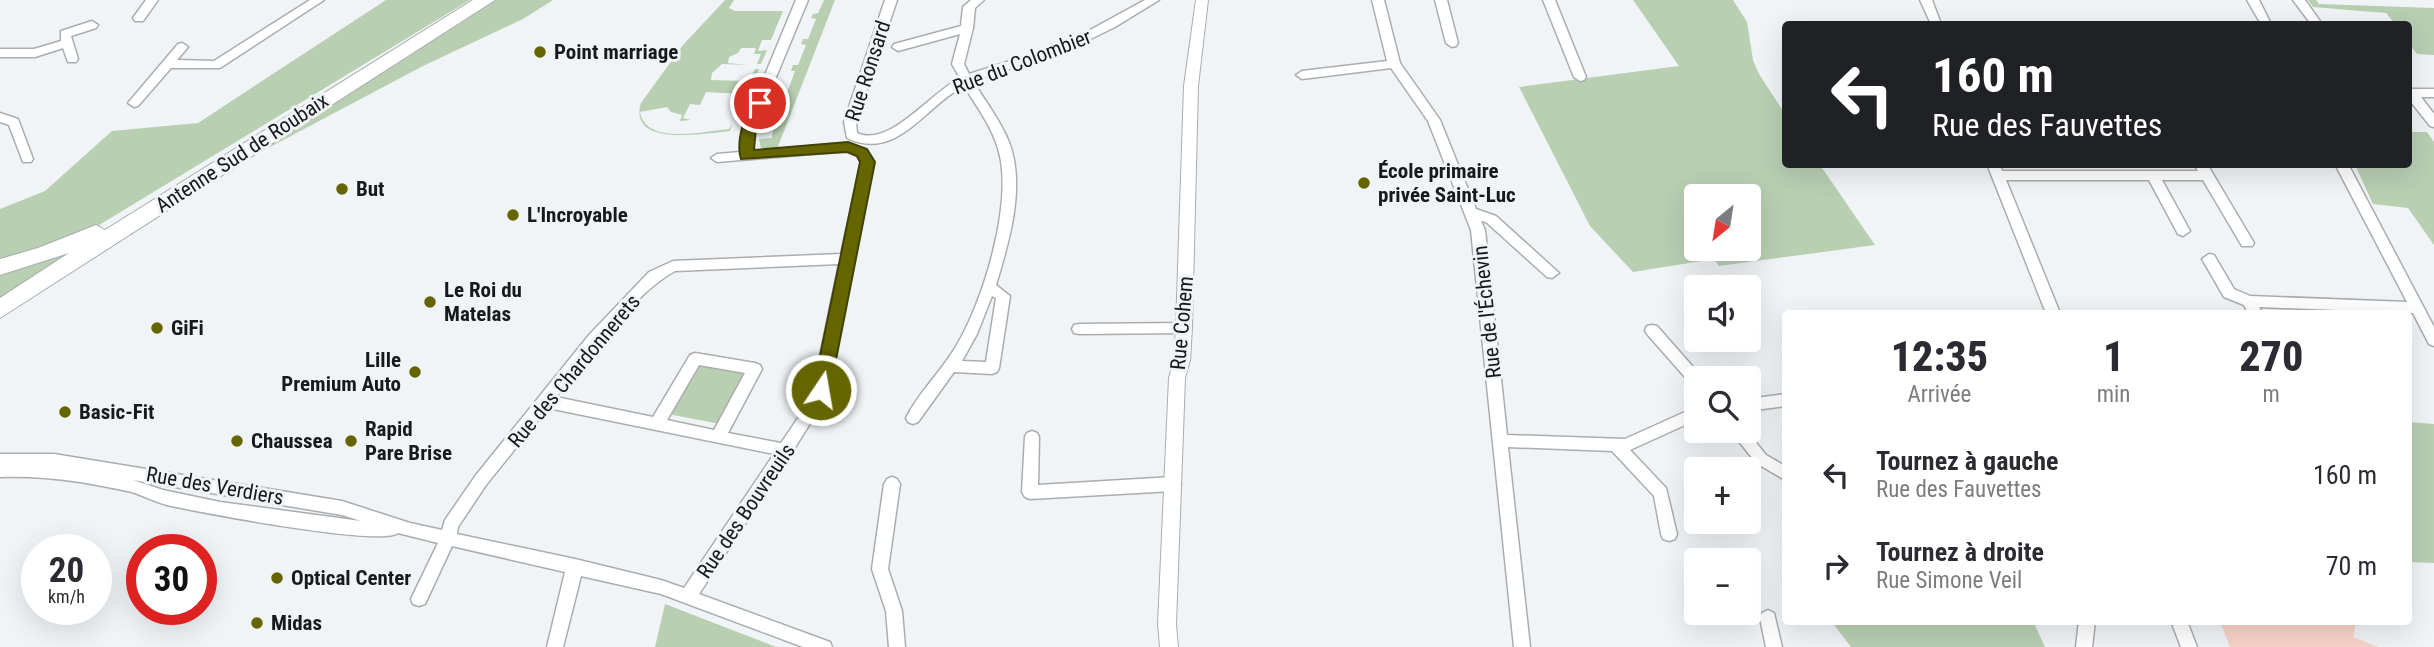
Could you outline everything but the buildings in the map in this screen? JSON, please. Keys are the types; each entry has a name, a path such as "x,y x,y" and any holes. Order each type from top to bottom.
{"highway":[{"name":"Antenne Sud de Roubaix","path":"0,302 223,158 477,0"},
{"name":"Antenne Sud de Roubaix","path":"0,311 401,50 486,0"},
{"path":"0,267 44,255 86,238 223,158"}],"street":[{"path":"139,18 152,0"},
{"path":"167,64 216,65 318,0"},
{"path":"746,156 749,128 802,0"},
{"name":"Rue Ronsard","path":"855,144 849,131 850,122 891,0"},
{"path":"913,418 974,328 990,288 1009,185 1008,163 993,124 966,82 957,59 967,28 969,7 978,0"},
{"name":"Rue du Colombier","path":"716,158 874,141 923,114 946,92 966,82 1092,36 1153,0"},
{"name":"Rue Cohem","path":"1169,647 1167,624 1177,376 1182,360 1184,328 1191,86 1202,0"},
{"name":"Rue de l'Échevin","path":"1378,0 1394,64 1434,120 1474,214 1479,236 1522,647"},
{"path":"1441,0 1452,43"},
{"path":"1549,0 1580,78"},
{"path":"1926,0 1935,21"},
{"path":"2253,0 2264,21"},
{"path":"2300,0 2315,21"},
{"path":"72,59 65,34 92,25"},
{"name":"Rue Ronsard","path":"898,47 967,28"},
{"path":"0,53 35,53 67,43"},
{"path":"134,103 182,47"},
{"path":"1302,75 1394,64"},
{"path":"2412,93 2434,93"},
{"path":"2412,96 2434,123"},
{"path":"0,117 14,122 27,159"},
{"name":"Rue des Bouvreuils","path":"688,596 787,451 821,390 867,162 855,144"},
{"path":"2342,168 2434,340"},
{"path":"2052,310 1995,169 2125,170 2153,175 2204,170 2247,243"},
{"path":"2153,175 2183,231"},
{"path":"1474,214 1491,219 1552,273"},
{"name":"Rue des Chardonnerets","path":"419,599 448,538 451,525 481,480 594,339 663,270 684,265 848,259"},
{"path":"2209,259 2229,293 2252,307 2418,308"},
{"path":"950,366 992,368 1003,296 990,288"},
{"path":"1079,329 1184,328"},
{"path":"1652,330 1684,366"},
{"path":"656,424 695,359 755,369 718,437"},
{"path":"1761,403 1782,400"},
{"path":"545,401 787,451"},
{"path":"1502,441 1618,446 1643,439 1684,419"},
{"path":"1032,437 1030,492 1173,484"},
{"path":"1747,443 1761,460 1782,472"},
{"path":"1618,446 1661,493 1669,534"},
{"name":"Rue des Verdiers","path":"0,460 54,460 342,508 427,533 648,583 824,647"},
{"name":"Rue des Verdiers","path":"0,471 37,471 117,483 163,497 333,526 427,533"},
{"path":"892,484 880,569 894,611 897,647"},
{"path":"555,647 575,566"},
{"path":"1768,618 1774,647"},
{"path":"2084,647 2087,625"},
{"path":"2181,625 2189,647"}],"green space":[{"path":"386,0 470,0 91,230 12,260 0,261 0,209 45,191 112,131 198,123"},
{"path":"495,0 553,0 523,19 423,66 255,155 346,89"},
{"path":"725,0 734,0 729,8 735,11 783,11 771,40 762,40 758,51 767,50 761,64 757,64 761,54 754,54 756,48 741,48 738,53 729,57 728,63 748,65 722,64 712,73 711,80 749,81 755,69 759,69 739,117 733,117 743,94 706,92 700,105 690,104 683,118 691,120 680,121 682,115 671,112 667,107 640,112 641,103 683,45"},
{"path":"824,0 835,0 777,149 761,149 759,139 772,138 773,127 768,127 770,121 776,121 785,99 780,98 782,93 787,93 795,71 791,71 793,65 798,65 806,45 801,44 803,39 808,39 816,19 811,18 818,13"},
{"path":"1633,0 1733,0 1747,22 1753,60 1759,74 1782,109 1782,168 1822,168 1875,245 1761,260 1761,184 1684,184 1684,261 1702,261 1633,272 1590,226 1519,87 1679,66"},
{"path":"2308,0 2316,0 2319,4 2434,8 2434,55 2417,54 2412,47 2412,21 2393,21 2386,13 2313,7"},
{"path":"640,113 645,123 665,133 729,129 733,123 730,131 672,135 657,132 646,127"},
{"path":"2412,132 2427,132 2434,142 2434,245 2408,208 2373,204 2356,168 2412,168"},
{"path":"74,247 77,250 0,298 0,271 32,265"},
{"path":"1715,261 1756,261 1719,266"},
{"path":"703,364 744,372 747,377 720,424 668,414 696,368"},
{"path":"2412,422 2434,424 2434,563 2412,562"},
{"path":"665,604 776,647 655,647"},
{"path":"1834,625 2035,625 2045,647 1851,647"}],"place":[{"name":"Point marriage","path":"540,52"},
{"name":"École primaire privée Saint-Luc","path":"1364,183"},
{"name":"But","path":"342,189"},
{"name":"L'Incroyable","path":"513,215"},
{"name":"Le Roi du Matelas","path":"430,302"},
{"name":"GiFi","path":"157,328"},
{"name":"Lille Premium Auto","path":"415,372"},
{"name":"Basic-Fit","path":"65,412"},
{"name":"Chaussea","path":"237,441"},
{"name":"Rapid Pare Brise","path":"351,441"},
{"name":"Optical Center","path":"277,578"},
{"name":"Midas","path":"257,623"}],"route":[{"path":"760,103 749,128 746,156 848,147 858,150 866,157 821,390"}]}
